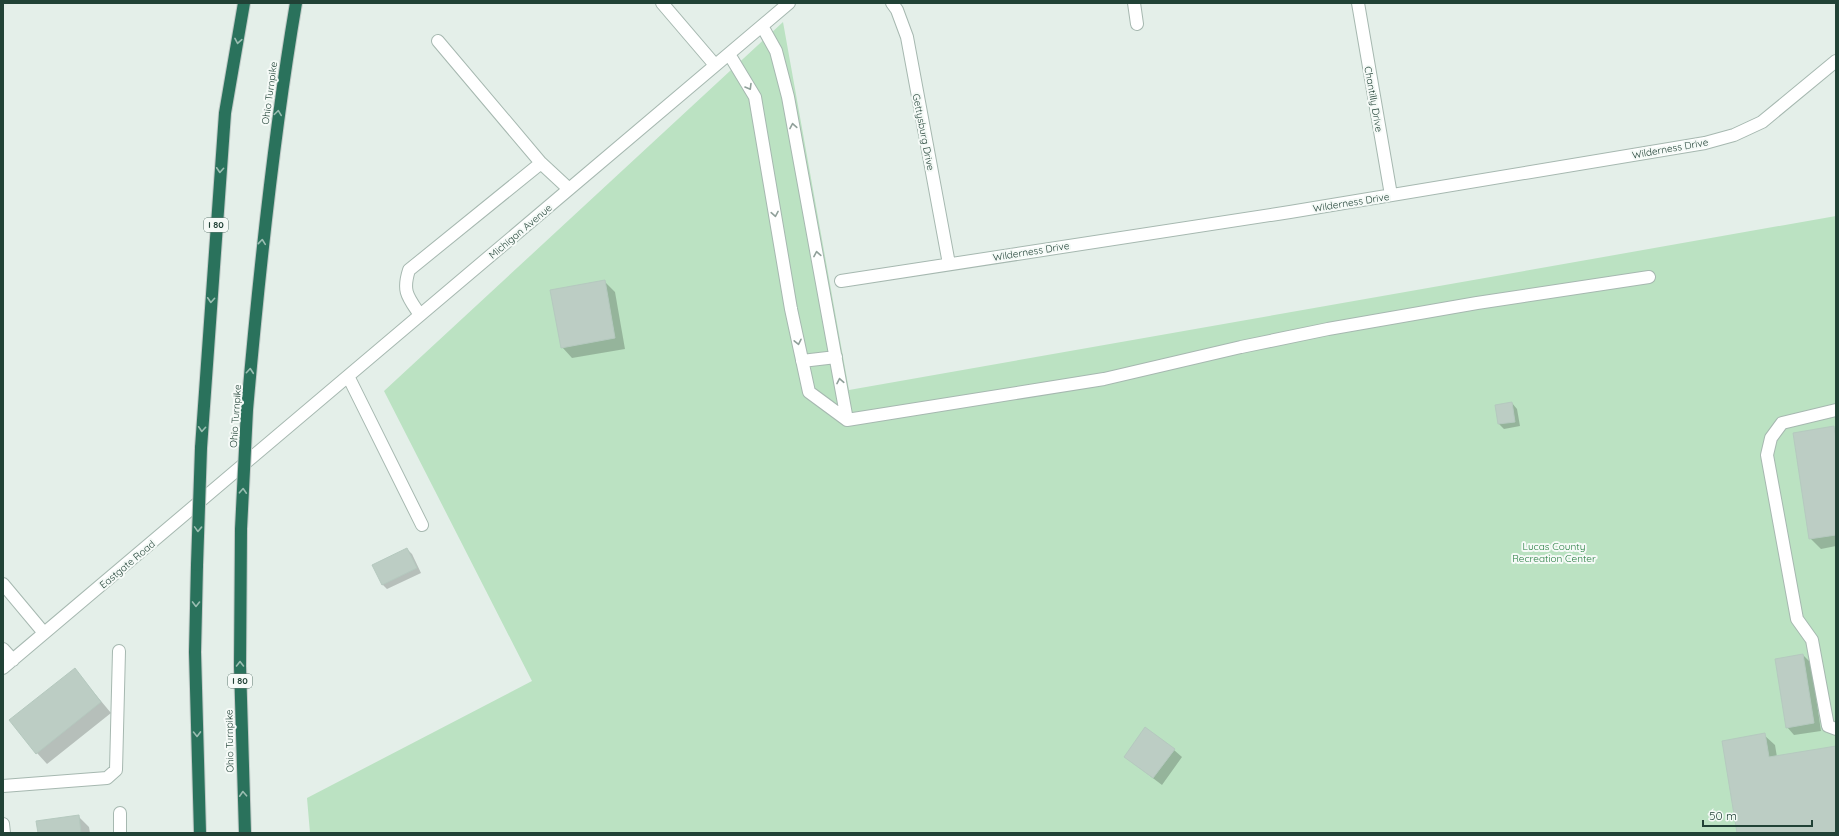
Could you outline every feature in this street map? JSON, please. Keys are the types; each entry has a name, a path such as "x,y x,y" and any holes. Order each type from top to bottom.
{"highway":[{"name":"I 80","path":"200,833 195,660 201,448 225,113 244,3"},
{"name":"Ohio Turnpike","path":"245,833 240,666 241,530 247,410 265,212 280,102 296,3"}],"street":[{"path":"662,3 715,65"},
{"name":"Michigan Avenue","path":"251,458 789,3"},
{"name":"Gettysburg Drive","path":"892,3 897,10 907,37 949,264"},
{"path":"1134,3 1138,24"},
{"name":"Chantilly Drive","path":"1358,3 1391,195"},
{"path":"762,26 776,51 788,97 847,420"},
{"path":"438,41 541,163 569,189"},
{"path":"729,54 755,97 791,309 809,392 847,420 1104,379 1241,346 1334,327 1476,303 1649,277"},
{"name":"Wilderness Drive","path":"841,281 1391,195 1705,143 1734,135 1762,122 1836,61"},
{"path":"420,315 406,294 405,283 409,270 541,163"},
{"path":"802,361 836,357"},
{"path":"348,376 422,525"},
{"path":"1836,410 1782,423 1771,438 1767,455 1797,619 1812,640 1828,726 1836,729"},
{"name":"Eastgate Road","path":"3,668 251,458"},
{"path":"3,584 44,633"},
{"path":"3,649 13,660"},
{"path":"3,786 106,778 116,770 118,651"},
{"path":"120,813 120,833"},
{"path":"3,824 4,833"}],"green space":[{"name":"Lucas County Recreation Center","path":"783,22 849,390 1836,216 1836,833 310,833 307,798 532,681 384,391"}],"building":[{"path":"605,280 615,338 561,348 550,290"},
{"path":"1512,402 1515,422 1498,424 1495,405"},
{"path":"1834,426 1836,440 1836,535 1809,539 1793,433"},
{"path":"407,548 417,568 382,585 372,565"},
{"path":"1803,654 1814,723 1786,728 1775,659"},
{"path":"75,668 101,702 36,754 9,720"},
{"path":"1145,727 1175,749 1153,778 1124,757"},
{"path":"1765,733 1769,757 1836,746 1836,833 1737,833 1722,741"},
{"path":"79,815 81,833 38,833 36,821"}]}
